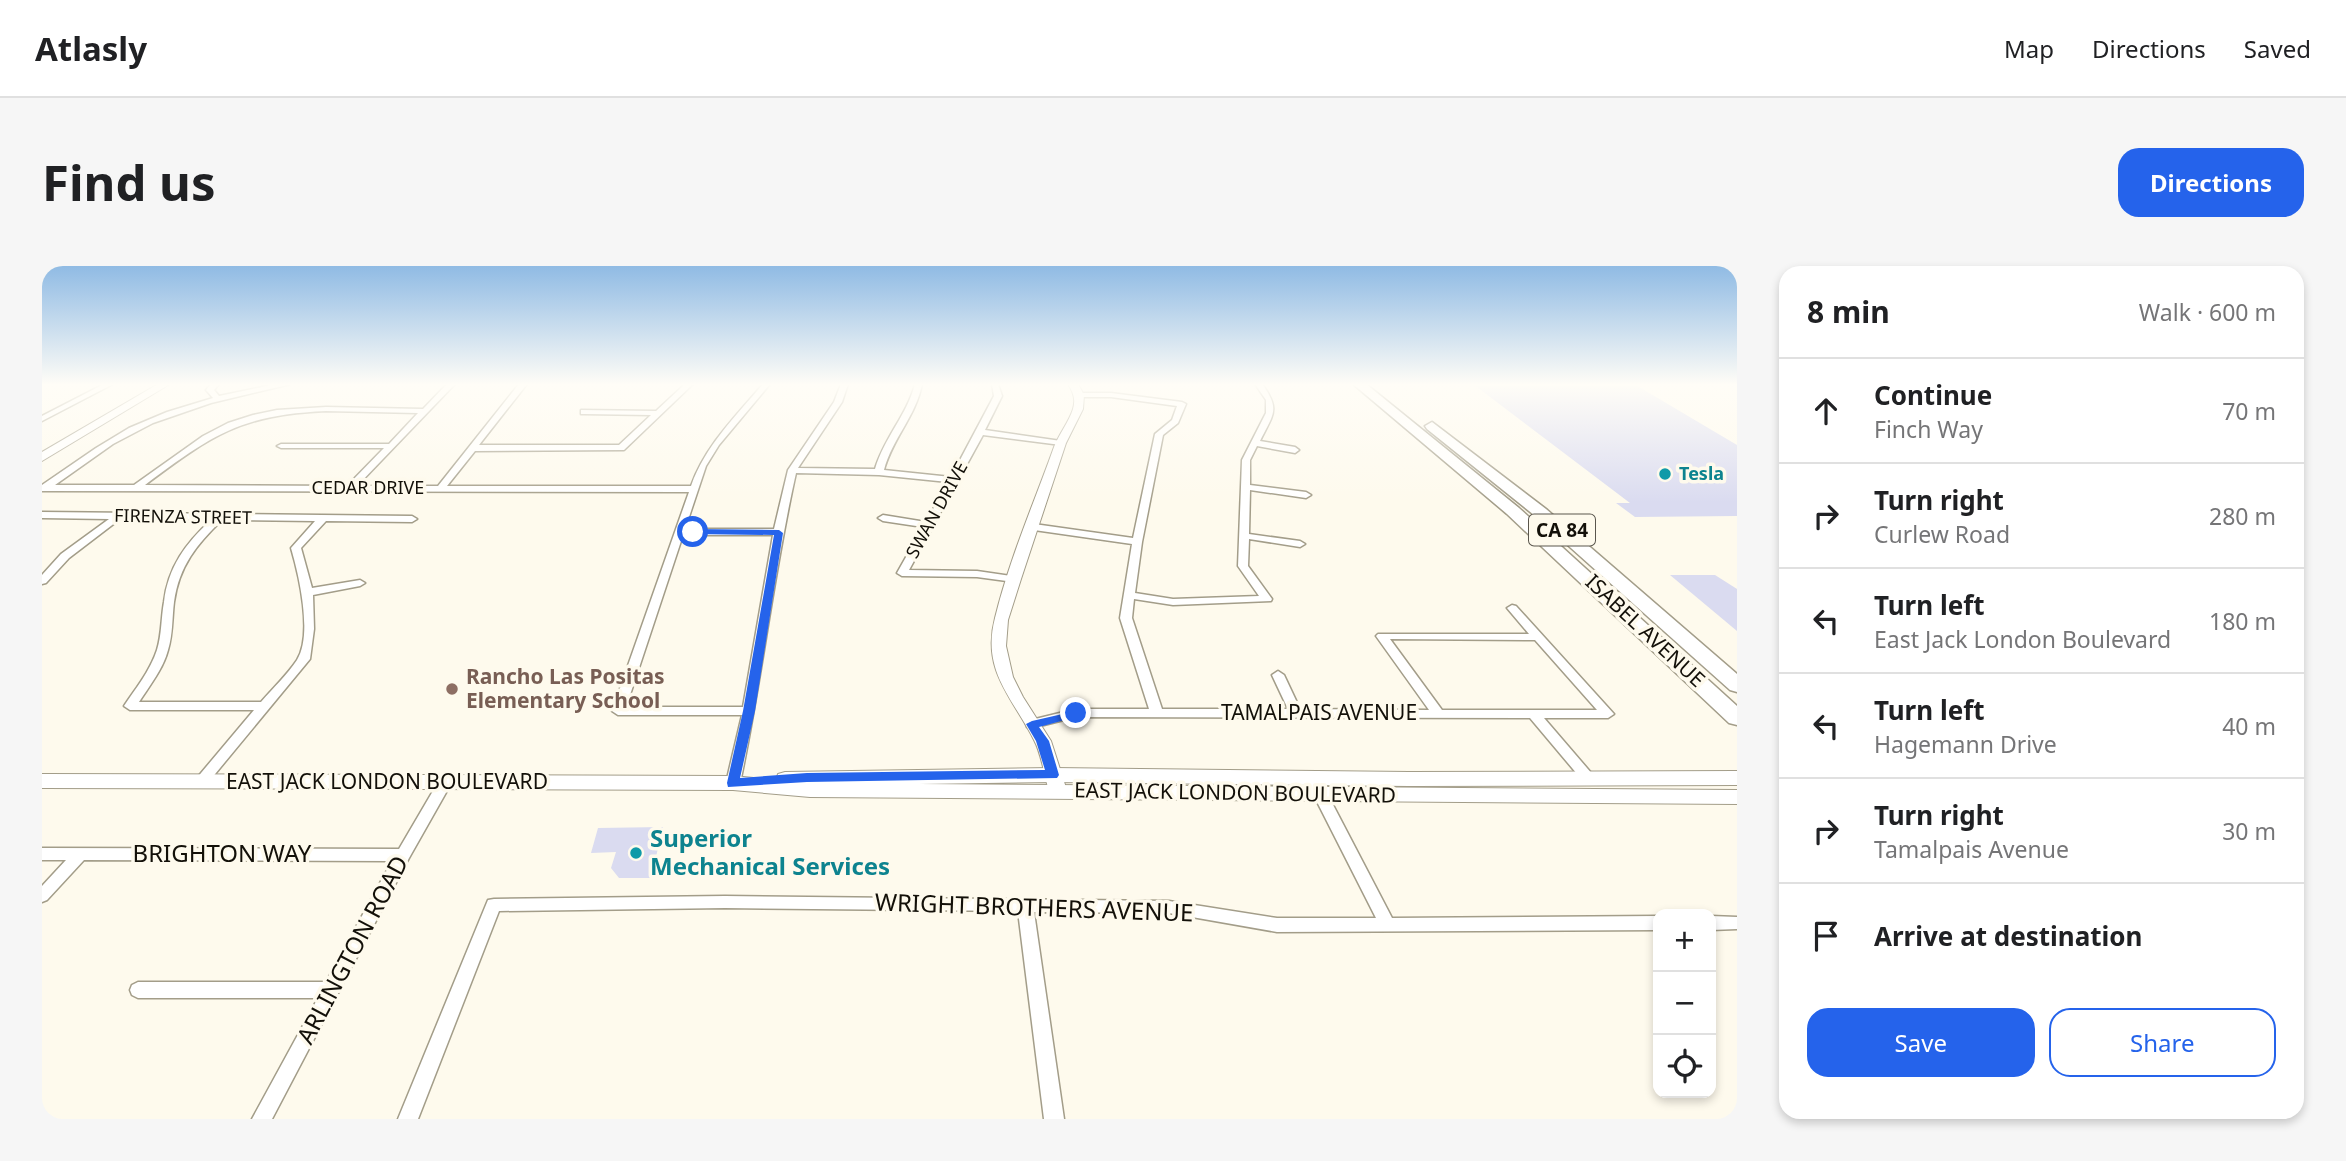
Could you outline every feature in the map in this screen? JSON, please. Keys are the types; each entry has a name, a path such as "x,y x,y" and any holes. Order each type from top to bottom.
{"highway":[{"name":"ISABEL AVENUE","path":"1407,424 1513,511 1737,718"},
{"name":"ISABEL AVENUE","path":"1430,424 1540,512 1737,685"}],"main road":[{"path":"42,449 85,424"},
{"path":"42,457 98,424"},
{"name":"EAST JACK LONDON BOULEVARD","path":"1316,786 1588,778 1737,778"},
{"name":"EAST JACK LONDON BOULEVARD","path":"42,781 733,783 810,790 1055,783 1316,786 1605,798 1737,797"}],"street":[{"path":"44,488 130,431 146,424"},
{"path":"138,487 205,437 234,424"},
{"path":"350,488 412,424"},
{"path":"441,488 492,424"},
{"path":"473,448 621,448 645,424"},
{"path":"733,424 702,466 618,711 749,711"},
{"path":"733,783 749,711 779,533 793,470 824,424"},
{"path":"878,472 882,452 900,424"},
{"name":"SWAN DRIVE","path":"985,424 902,573 1014,579"},
{"path":"1055,783 1042,741 1005,677 999,646 1001,620 1014,579 1061,443 1071,424"},
{"path":"1157,713 1126,618 1137,542 1160,434 1172,424"},
{"path":"1265,424 1246,460 1244,566 1267,599"},
{"path":"981,432 1061,443"},
{"path":"1256,443 1296,450"},
{"path":"281,446 390,446"},
{"path":"793,470 878,472 952,480"},
{"path":"1247,487 1306,495"},
{"name":"CEDAR DRIVE","path":"44,488 694,489"},
{"name":"FIRENZA STREET","path":"42,515 412,519"},
{"path":"42,581 65,556 118,516"},
{"path":"220,517 191,543 178,564 169,603 168,632 160,658 130,706 262,706"},
{"path":"201,782 304,659 309,639 309,592 296,548 323,518"},
{"path":"883,518 929,525"},
{"path":"1034,527 1137,542"},
{"path":"680,532 779,533"},
{"path":"1245,536 1300,544"},
{"path":"309,592 360,583"},
{"path":"1130,595 1173,602 1267,599"},
{"path":"1513,608 1538,637"},
{"path":"1438,713 1382,636 1538,637"},
{"name":"TAMALPAIS AVENUE","path":"1032,724 1076,713 1608,714 1538,637"},
{"path":"1278,675 1296,713"},
{"path":"1534,714 1588,778"},
{"name":"ARLINGTON ROAD","path":"262,1119 445,782"},
{"path":"1316,786 1387,923"},
{"name":"BRIGHTON WAY","path":"42,854 403,855"},
{"path":"42,896 80,854"},
{"name":"WRIGHT BROTHERS AVENUE","path":"494,905 731,902 1169,907 1277,925 1653,923"},
{"path":"408,1119 494,905"},
{"path":"1024,905 1054,1119"},
{"path":"1716,923 1735,923"},
{"path":"138,990 332,990"}],"building":[{"name":"Tesla","path":"1526,424 1701,424 1737,445 1737,516 1635,517 1616,503 1630,503"},
{"path":"1670,575 1715,575 1737,589 1737,631"},
{"name":"Superior Mechanical Services","path":"663,827 651,878 619,878 611,868 616,852 591,853 598,828"}],"place":[{"name":"Tesla","path":"1665,474"},
{"name":"Rancho Las Positas Elementary School","path":"452,689"},
{"name":"Superior Mechanical Services","path":"636,853"}],"route":[{"path":"693,532 779,533 749,711 733,783 807,777 1053,775 1042,741 1032,724 1076,713"}]}
